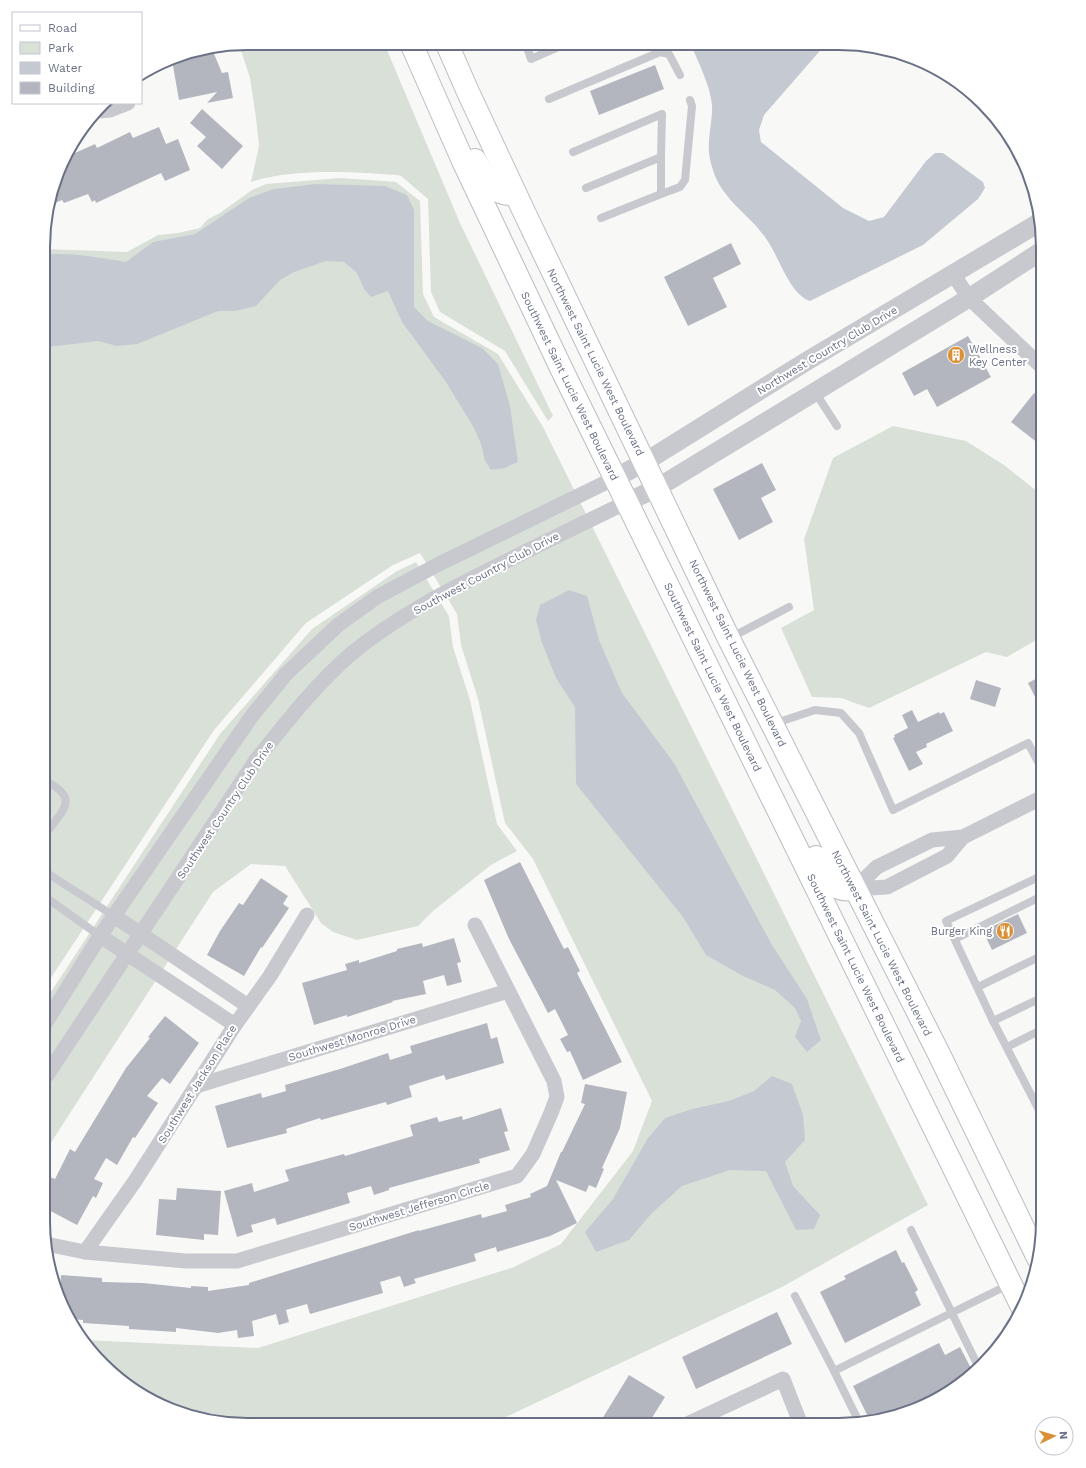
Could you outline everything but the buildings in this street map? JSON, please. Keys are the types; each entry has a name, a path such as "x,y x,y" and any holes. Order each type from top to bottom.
{"main road":[{"name":"Southwest Saint Lucie West Boulevard","path":"414,50 463,161 562,370 1019,1300"},
{"path":"420,50 428,60 472,156 486,180 500,191 507,194 515,193"},
{"name":"Northwest Saint Lucie West Boulevard","path":"450,50 515,193 729,639 854,888 1034,1236"},
{"path":"764,780 792,812 826,878 837,888 843,890 854,888"}],"street":[{"path":"106,110 125,104"},
{"name":"Northwest Country Club Drive","path":"615,478 645,462 807,361 1035,225"},
{"path":"627,502 657,488 969,298 1036,255"},
{"path":"953,274 969,298 1036,361"},
{"path":"50,1016 100,936 251,717 286,674 338,625 377,597 439,564 615,478"},
{"name":"Southwest Country Club Drive","path":"50,1071 256,760 311,693 351,654 395,622 447,591 627,502"},
{"path":"854,888 877,867 932,840 963,837 1036,800"},
{"path":"854,888 887,887 947,856 963,837"},
{"name":"Southwest Jackson Place","path":"85,1252 135,1181 235,1025 270,976 307,915"},
{"path":"114,916 248,1006"},
{"name":"Southwest Jefferson Circle","path":"52,1245 85,1252 186,1261 237,1262 517,1176 533,1154 557,1097 554,1081 475,925"},
{"path":"100,936 235,1025"},
{"name":"Southwest Monroe Drive","path":"196,1086 508,991"},
{"path":"700,1418 783,1379 798,1418"}],"lane":[{"path":"528,50 531,59 551,50"},
{"path":"549,99 660,52 669,54 674,60 680,75"},
{"path":"601,218 680,187 685,180 692,106 690,100"},
{"path":"573,152 662,114 661,194"},
{"path":"586,188 661,156"},
{"path":"815,391 837,426"},
{"path":"729,639 789,607"},
{"path":"773,724 815,710 841,713 859,733 893,810 1028,743 1036,758"},
{"path":"50,783 59,788 66,795 66,801 64,808 50,828"},
{"path":"50,875 114,916"},
{"path":"1036,878 946,921 993,1021 1036,1105"},
{"path":"954,939 1036,899"},
{"path":"50,900 100,936"},
{"path":"978,987 1036,958"},
{"path":"993,1021 1036,1000"},
{"path":"1006,1047 1036,1032"},
{"path":"911,1230 976,1362"},
{"path":"834,1371 1011,1284"},
{"path":"795,1296 857,1417"}],"green space":[{"path":"241,50 387,50 460,223 553,416 548,421 505,351 440,312 431,292 428,199 401,176 323,172 286,175 251,182 259,146 250,78"},
{"path":"341,178 396,182 420,201 423,294 434,317 498,354 543,427 928,1205 782,1287 504,1418 234,1418 209,1414 184,1408 149,1392 117,1369 91,1340 258,1348 514,1267 561,1244 633,1151 652,1101 533,859 505,823 478,699 461,645 457,614 420,553 393,565 306,623 214,730 50,979 50,249 127,252 158,235 178,233 200,228 208,219 220,213 252,190 266,184"},
{"path":"893,426 966,441 1004,465 1036,490 1036,640 1007,657 986,652 869,708 841,698 812,697 781,628 814,610 804,539 833,458"},
{"path":"416,562 449,616 453,647 470,700 497,824 517,851 491,865 433,911 418,926 357,940 333,932 321,923 285,866 251,864 213,892 50,1144 50,993 220,734 312,629 397,571"}],"water":[{"path":"693,50 821,50 764,115 759,130 761,142 843,208 869,221 884,217 926,161 935,153 943,153 983,182 985,188 978,199 923,245 810,301 803,297 791,284 767,240 751,220 726,195 719,185 714,173 709,152 712,105 706,81"},
{"path":"316,184 385,186 407,195 414,210 414,307 428,321 482,348 498,364 510,406 518,462 505,468 491,470 485,461 481,444 474,428 446,382 402,322 388,291 371,297 364,289 357,273 344,262 326,261 294,272 280,280 256,306 235,311 218,311 137,344 117,346 98,341 50,347 50,255 72,254 126,262 153,242 195,234 249,198 274,189"},
{"path":"569,590 587,596 599,640 622,693 674,763 772,945 807,999 821,1040 807,1052 795,1037 801,1021 795,1008 775,990 743,976 706,955 683,917 576,784 575,707 556,678 542,643 536,620 540,605"},
{"path":"772,1076 792,1084 803,1115 805,1140 785,1162 793,1186 820,1215 814,1229 796,1230 766,1171 730,1170 682,1186 651,1214 629,1240 596,1252 585,1232 613,1199 648,1138 665,1118 692,1109 729,1101 754,1091"}],"place":[{"name":"Wellness Key Center","path":"956,355"},
{"name":"Burger King","path":"1005,931"}]}
